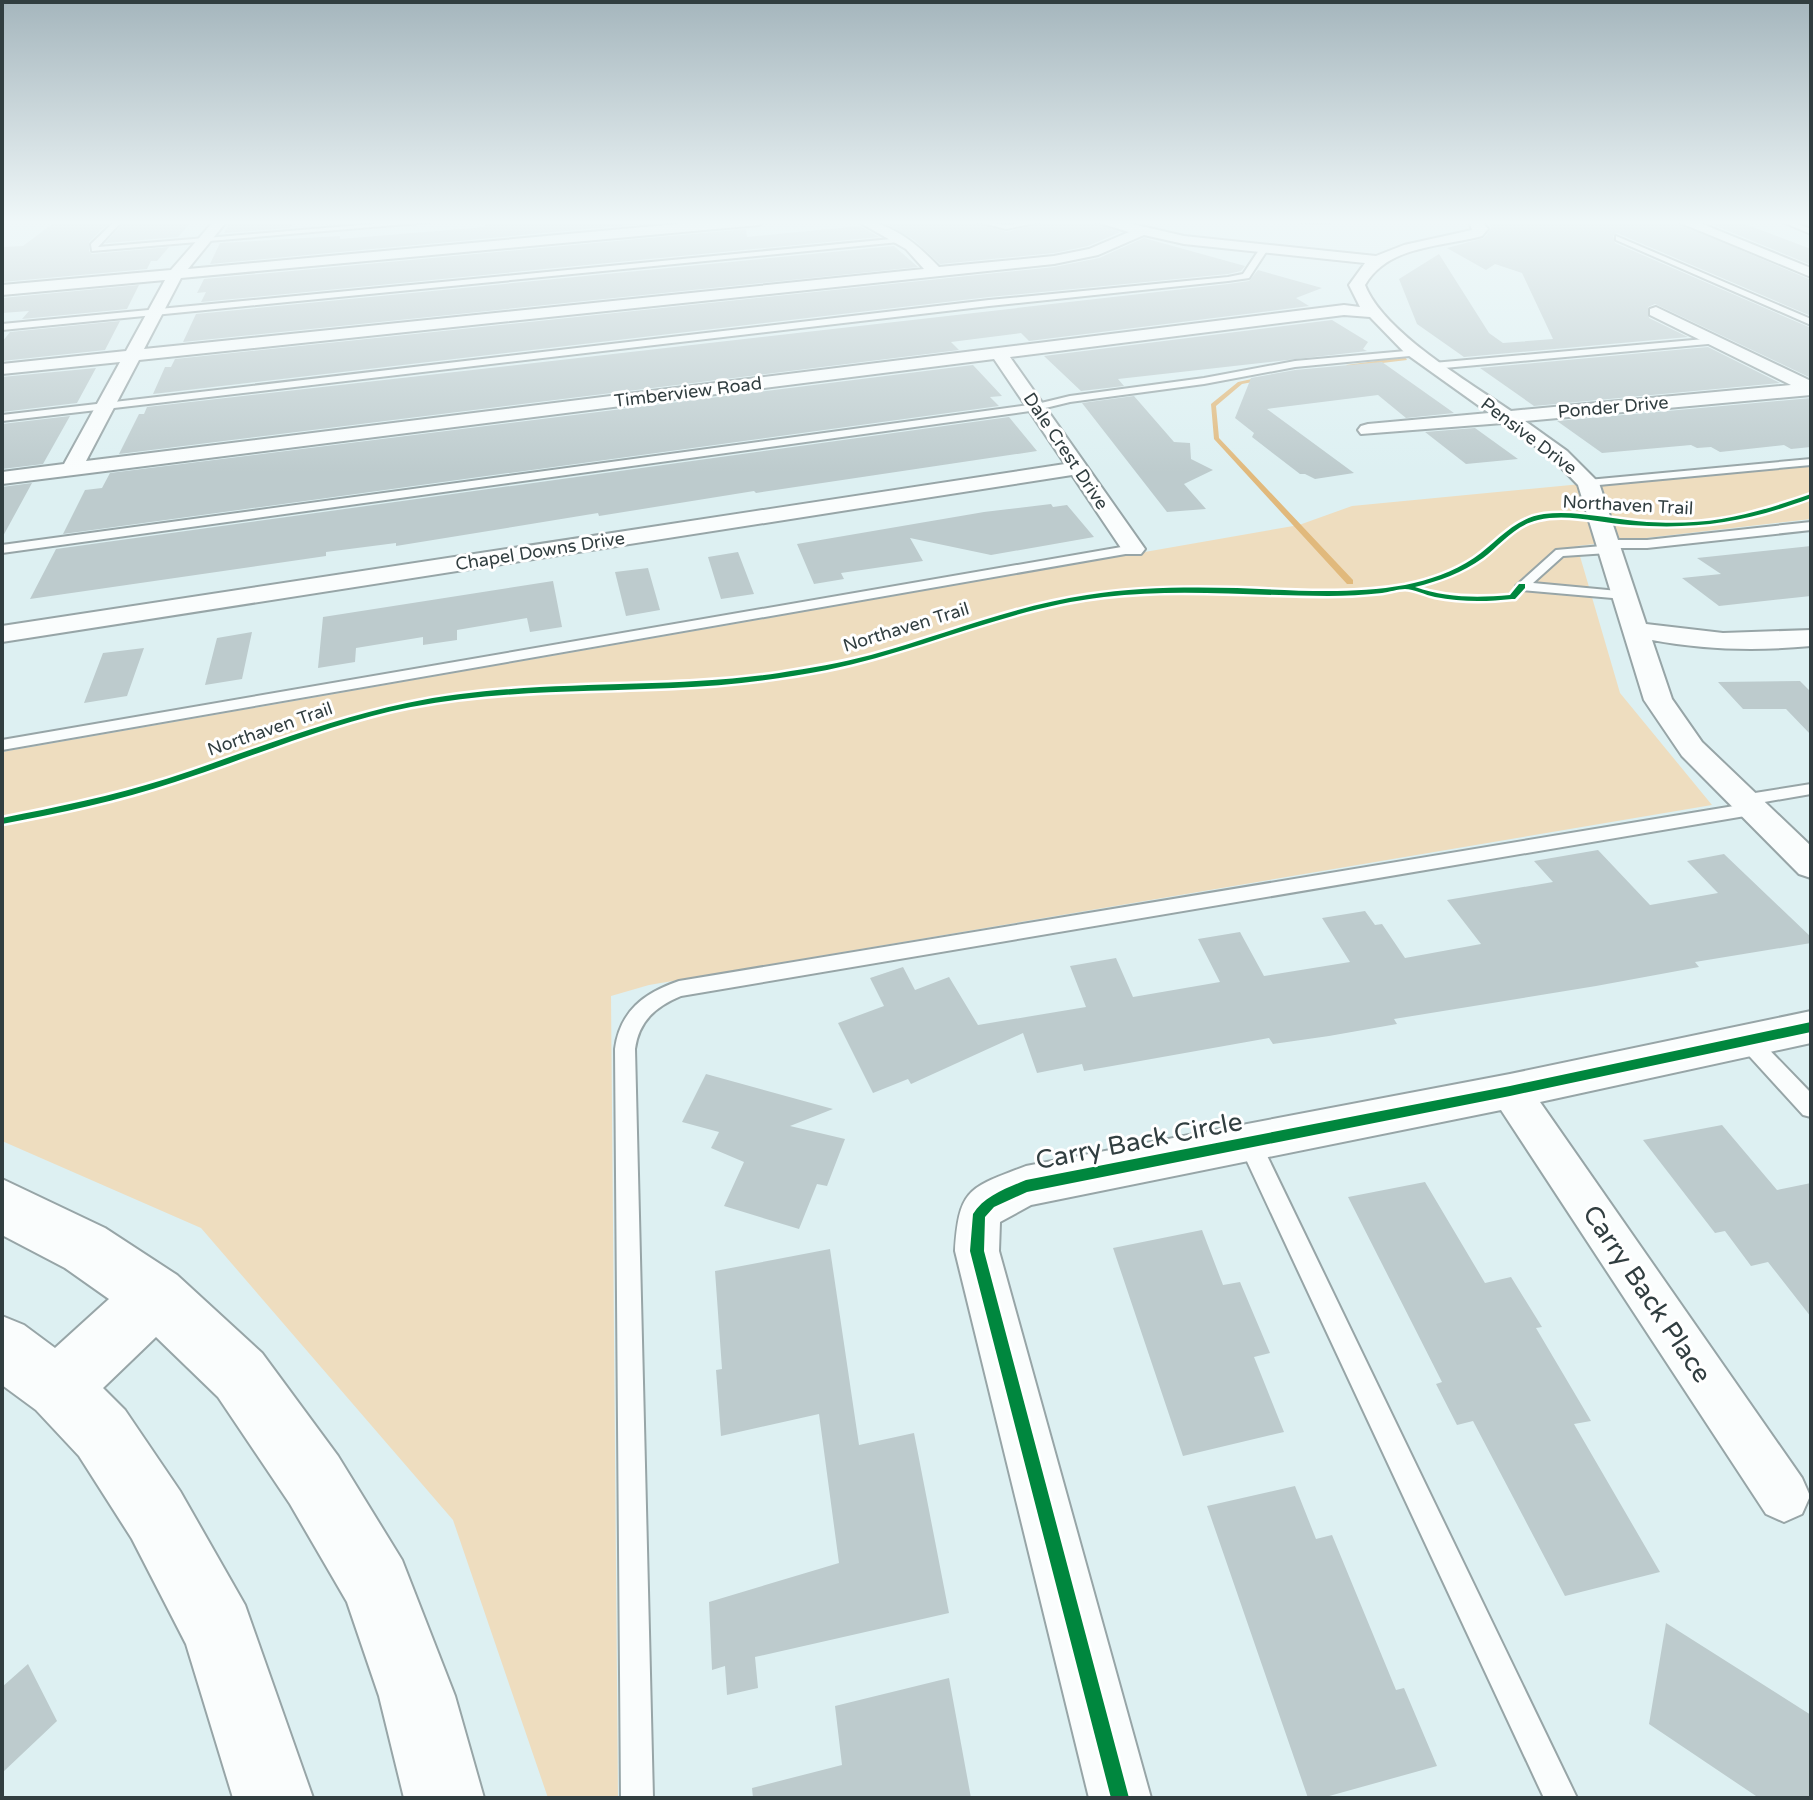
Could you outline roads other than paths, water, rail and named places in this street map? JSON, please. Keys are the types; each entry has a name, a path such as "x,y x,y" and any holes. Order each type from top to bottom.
{"main road":[{"path":"2,1206 85,1248 156,1296 240,1375 314,1480 377,1585 417,1696 444,1798"},
{"path":"58,1388 156,1296"},
{"path":"2,1347 58,1388 102,1433 156,1515 219,1631 273,1798"}],"street":[{"path":"72,469 158,305"},
{"path":"2,369 612,305"},
{"name":"Pensive Drive","path":"1367,305 1425,359 1560,455 1588,483 1658,700 1692,749 1811,866"},
{"name":"Timberview Road","path":"2,478 1344,310 1374,313"},
{"path":"1656,312 1811,388"},
{"name":"Dale Crest Drive","path":"999,353 1133,549"},
{"name":"Ponder Drive","path":"1368,430 1811,388"},
{"name":"Chapel Downs Drive","path":"2,634 1079,468"},
{"path":"1636,630 1692,641 1730,643 1811,638"},
{"name":"Carry Back Circle","path":"1120,1798 977,1251 979,1214 990,1203 1026,1186 1510,1091 1811,1027"},
{"name":"Carry Back Place","path":"1510,1091 1784,1496"}],"lane":[{"path":"2,327 235,305"},
{"path":"2,418 972,305"},
{"path":"1772,305 1811,322"},
{"path":"2,549 1037,407 1070,399 1204,381 1295,364 1716,341"},
{"path":"1588,483 1811,462"},
{"path":"1624,595 1522,586 1560,553 1811,526"},
{"path":"2,745 1133,549"},
{"path":"637,1798 625,1049 630,1025 646,1005 679,989 1746,804 1811,789"},
{"path":"1748,1041 1811,1108"},
{"path":"1249,1142 1561,1798"}],"waterway":[{"path":"1349,365 1405,359"},
{"path":"1261,379 1240,383 1213,405 1216,438 1350,582"}]}
